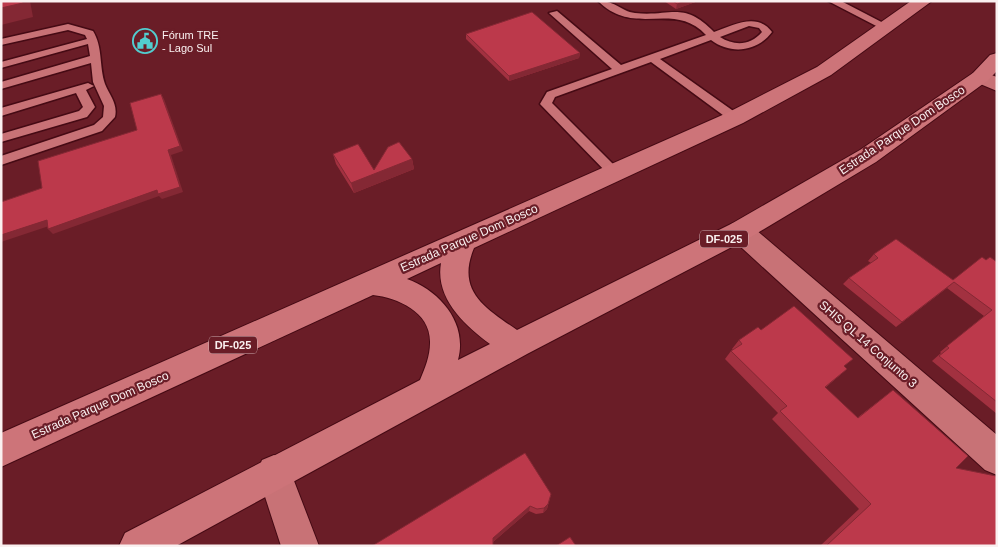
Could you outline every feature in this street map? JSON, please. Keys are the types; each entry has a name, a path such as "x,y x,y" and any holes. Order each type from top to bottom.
{"main road":[{"name":"Estrada Parque Dom Bosco","path":"1,450 735,118 824,71 888,28 923,1"},
{"name":"Estrada Parque Dom Bosco","path":"138,546 516,345 740,231 868,156 991,74"},
{"path":"464,240 454,266 455,286 462,302 492,329 516,345"},
{"path":"370,283 398,287 418,299 437,316 446,338 442,361 432,389"}],"street":[{"name":"SHIS QL 14 Conjunto 3","path":"740,231 997,458"},
{"path":"274,472 300,546"}],"lane":[{"path":"603,1 621,13 631,15 671,12 690,16 697,19 712,36 551,94 546,104 614,172"},
{"path":"833,1 888,28"},
{"path":"554,13 619,69"},
{"path":"1,42 68,27 80,28 89,33 93,40 99,83 110,107 108,120 103,125 1,160"},
{"path":"1,65 93,40"},
{"path":"651,57 735,118"},
{"path":"1,86 96,58"},
{"path":"1,112 99,83"},
{"path":"1,138 84,114 90,107 79,88"}],"building":[{"path":"1,1 23,1 23,3 1,8"},
{"path":"673,1 685,1 677,4"},
{"path":"532,12 580,53 509,76 466,34"},
{"path":"161,94 180,146 168,150 180,187 158,194 157,190 48,229 47,220 1,235 1,202 42,188 38,161 137,130 130,103"},
{"path":"399,142 412,159 351,183 333,154 358,144 374,170 388,147"},
{"path":"896,239 953,280 982,257 986,260 990,257 997,262 997,402 939,356 949,348 947,346 992,310 954,282 902,322 849,278 878,258 874,254"},
{"path":"794,306 853,359 844,366 847,369 825,387 858,418 893,390 968,456 956,468 997,477 997,546 826,546 871,504 780,411 787,406 731,351 742,344 739,340 758,327 761,330"},
{"path":"525,453 551,494 548,504 544,508 537,509 530,506 493,538 493,546 372,546"},
{"path":"570,537 576,546 556,546"}],"place":[{"name":"Fórum TRE - Lago Sul","path":"145,41"}]}
